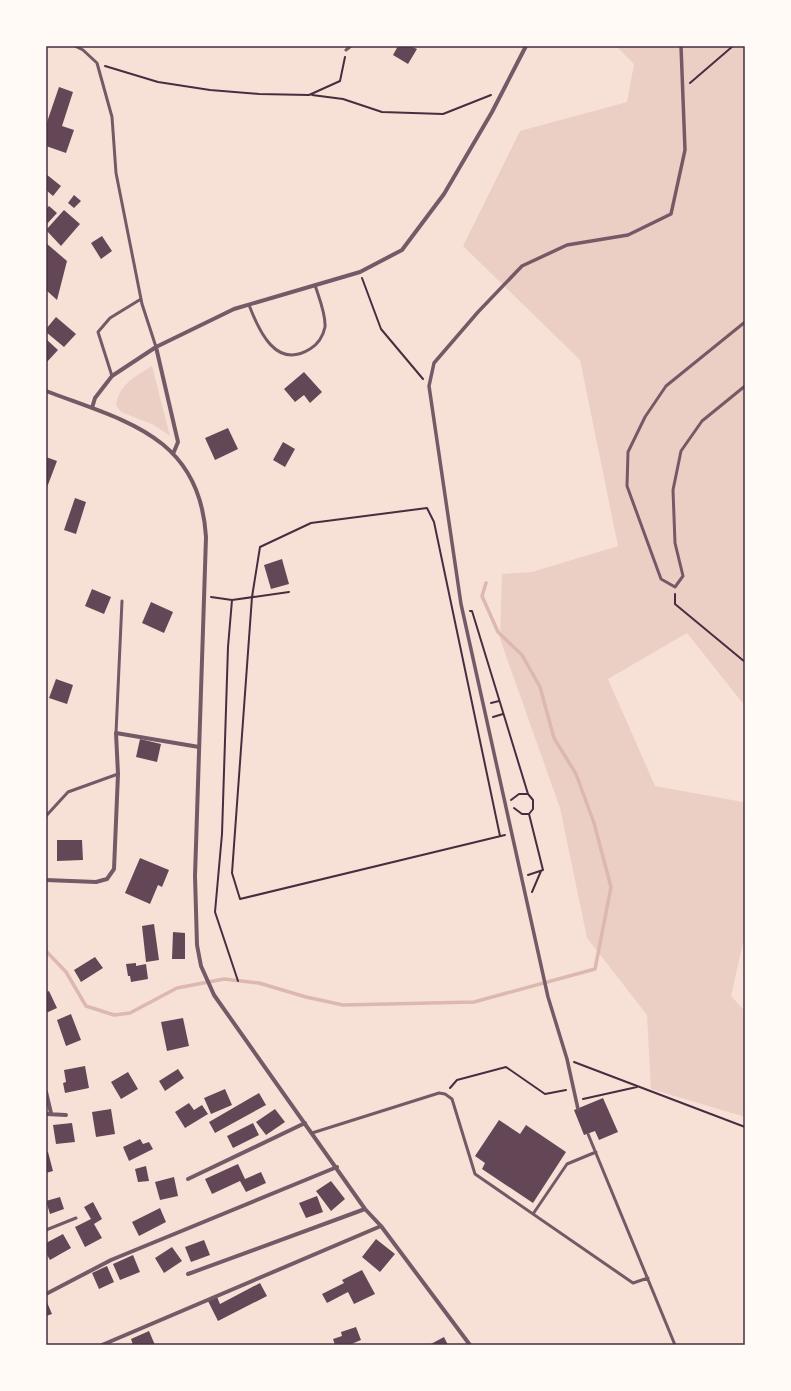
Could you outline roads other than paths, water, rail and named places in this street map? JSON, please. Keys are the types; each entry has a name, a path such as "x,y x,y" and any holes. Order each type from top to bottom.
{"street":[{"path":"92,408 95,398 112,376 156,347 234,309 360,272 402,250 444,194 492,112 526,46"},
{"path":"578,1109 542,972 462,611 429,386 434,363 478,312 522,266 567,245 628,234 671,214 685,150 681,46"},
{"path":"156,347 178,442 173,454"},
{"path":"46,391 127,421 144,430 160,441 173,454 191,481 204,515 206,537 195,876 197,946 201,966 214,995 337,1167 365,1209 381,1226 470,1345"},
{"path":"46,880 96,882 107,879 114,869 118,774 116,733 199,747"},
{"path":"46,1092 51,1113"},
{"path":"46,1114 51,1113 66,1115"},
{"path":"188,1179 305,1123"},
{"path":"46,1294 111,1260 337,1167"},
{"path":"188,1274 365,1209"},
{"path":"102,1345 381,1226"}],"lane":[{"path":"75,46 83,50 97,63 112,117 116,174 141,299 156,347"},
{"path":"346,50 351,46"},
{"path":"249,305 258,328 274,349 286,356 304,353 318,344 325,327 323,311 315,285"},
{"path":"112,376 98,332 110,318 141,299"},
{"path":"745,322 666,386 645,417 628,452 628,486 661,579 675,587 683,576 675,543 673,490 681,451 702,422 745,386"},
{"path":"116,733 122,602"},
{"path":"46,816 68,792 118,774"},
{"path":"312,1133 439,1093 445,1094 452,1099 475,1174 633,1283 648,1278"},
{"path":"588,1134 675,1345"},
{"path":"533,1214 568,1164 596,1152"},
{"path":"46,1230 76,1218"}],"waterway":[{"path":"46,951 66,972 86,1006 114,1015 130,1013 177,988 224,979 259,983 306,997 343,1005 474,1002 595,969 611,887 594,823 576,774 554,738 540,687 522,655 498,632 482,596 486,583"}]}
